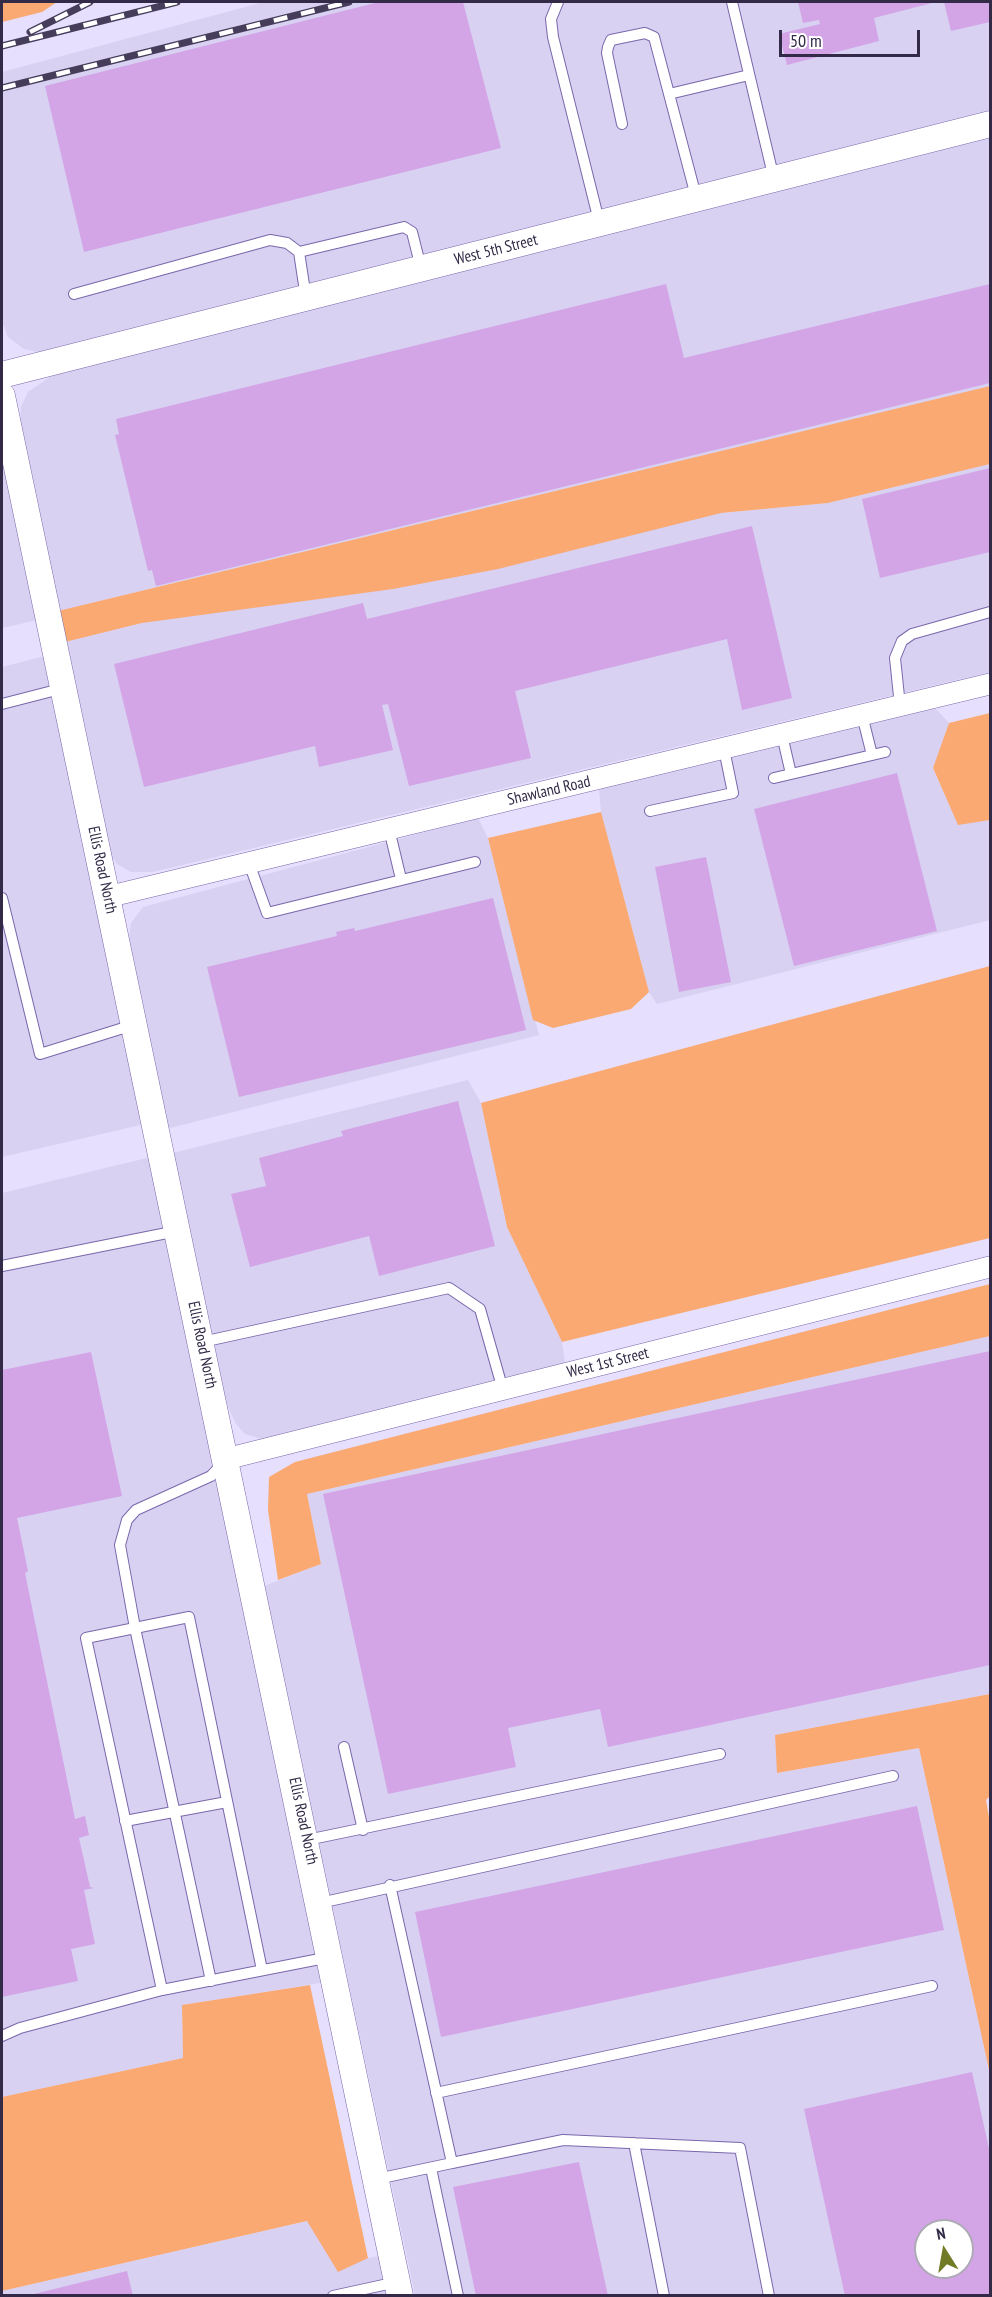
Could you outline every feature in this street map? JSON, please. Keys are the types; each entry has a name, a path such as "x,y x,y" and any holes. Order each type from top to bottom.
{"street":[{"name":"West 5th Street","path":"2,375 421,268 600,225 990,124"},
{"name":"Ellis Road North","path":"2,396 307,1840 399,2288"},
{"name":"Shawland Road","path":"107,897 990,684"},
{"name":"West 1st Street","path":"226,1460 990,1267"}],"lane":[{"path":"558,2 550,19 553,37 600,225"},
{"path":"732,2 774,180"},
{"path":"622,124 607,53 611,40 645,33 654,37 697,200"},
{"path":"669,94 749,75"},
{"path":"299,252 404,227 412,232 421,268"},
{"path":"74,294 270,240 287,243 299,252 306,298"},
{"path":"900,706 896,658 902,641 912,634 990,612"},
{"path":"2,704 64,688"},
{"path":"862,715 872,755"},
{"path":"782,735 791,774"},
{"path":"650,812 733,793 724,749"},
{"path":"774,778 885,752"},
{"path":"389,829 401,879"},
{"path":"249,863 267,913 475,862"},
{"path":"2,898 40,1054 134,1025"},
{"path":"2,1266 177,1231"},
{"path":"202,1342 449,1288 480,1309 503,1390"},
{"path":"211,1981 173,1812 120,1545 127,1520 136,1510 211,1476 226,1460"},
{"path":"162,1990 86,1638 189,1617 262,1970"},
{"path":"344,1747 363,1830"},
{"path":"307,1840 720,1754"},
{"path":"320,1903 390,1885 893,1776"},
{"path":"125,1821 227,1802"},
{"path":"390,1885 452,2163"},
{"path":"2,2037 20,2028 121,1999 331,1957"},
{"path":"436,2093 932,1986"},
{"path":"377,2179 563,2140 740,2148 769,2295"},
{"path":"634,2144 664,2295"},
{"path":"431,2168 458,2295"},
{"path":"333,2295 399,2288"}],"shaded area":[{"path":"2,2 57,2 42,12 2,22"},
{"path":"264,2 990,2 990,110 42,353 24,349 8,337 2,321 2,72"},
{"path":"990,124 990,386 58,611 20,432 21,407 28,392 50,377 82,365"},
{"path":"990,386 990,464 828,503 721,513 498,569 393,589 142,623 65,642 58,611"},
{"path":"2,449 37,620 2,628"},
{"path":"990,464 990,672 153,872 131,872 117,864 107,850 65,642 142,623 721,513 828,503"},
{"path":"45,656 145,1124 2,1157 2,667"},
{"path":"933,706 949,723 933,769 958,824 990,820 990,920 657,1004 649,992 601,812 599,788"},
{"path":"990,713 990,820 958,825 933,768 949,723"},
{"path":"601,812 649,992 631,1009 553,1028 533,1020 488,838"},
{"path":"478,818 488,838 539,1035 166,1129 128,947 131,923 143,907"},
{"path":"990,966 990,1238 562,1342 507,1227 481,1103"},
{"path":"468,1080 481,1103 507,1227 562,1342 565,1363 262,1439 245,1434 236,1424 223,1396 173,1153"},
{"path":"151,1157 326,1982 182,2005 183,2058 2,2097 2,1193"},
{"path":"990,1284 990,1336 307,1494 321,1564 278,1580 268,1510 269,1477 295,1462"},
{"path":"990,1336 990,1694 775,1735 778,1773 919,1748 990,2075 990,2295 415,2295 264,1586 321,1564 307,1494"},
{"path":"990,1694 990,1796 986,1800 990,1823 989,2070 919,1748 777,1773 775,1735"},
{"path":"310,1985 368,2258 338,2272 307,2221 2,2291 2,2097 183,2058 182,2005"},
{"path":"308,2221 338,2271 368,2258 379,2256 387,2295 2,2296 2,2291"}],"building":[{"path":"379,2 463,2 501,148 84,252 45,86"},
{"path":"798,2 936,2 874,18 879,41 787,65 779,34 820,24 819,20 803,23"},
{"path":"944,2 990,2 990,22 951,31"},
{"path":"666,284 684,358 990,284 990,383 156,586 152,570 148,571 115,435 119,434 116,419"},
{"path":"990,468 990,552 880,578 862,499"},
{"path":"752,526 792,698 742,710 727,639 515,691 531,758 409,786 388,704 382,705 393,750 319,767 315,746 144,787 114,664 363,603 367,619"},
{"path":"897,773 937,931 794,966 754,809"},
{"path":"706,857 731,982 679,992 655,867"},
{"path":"493,898 526,1030 239,1097 207,967 337,936 336,932 354,928 355,931"},
{"path":"458,1101 495,1246 379,1276 369,1236 250,1267 231,1194 266,1186 259,1158 343,1136 341,1131"},
{"path":"990,1351 990,1665 608,1747 600,1709 508,1728 516,1767 388,1794 323,1494"},
{"path":"91,1352 122,1496 17,1518 28,1571 25,1573 75,1819 85,1816 89,1835 79,1838 90,1887 94,1888 84,1890 95,1944 71,1949 78,1981 2,1997 2,1370"},
{"path":"917,1806 944,1930 441,2037 415,1912"},
{"path":"972,2072 990,2153 990,2296 845,2296 804,2109"},
{"path":"579,2162 608,2296 476,2296 453,2187"},
{"path":"127,2271 133,2296 30,2296 30,2295"}],"railway":[{"path":"30,32 90,2"},
{"path":"2,46 177,2"},
{"path":"2,88 349,2"}]}
